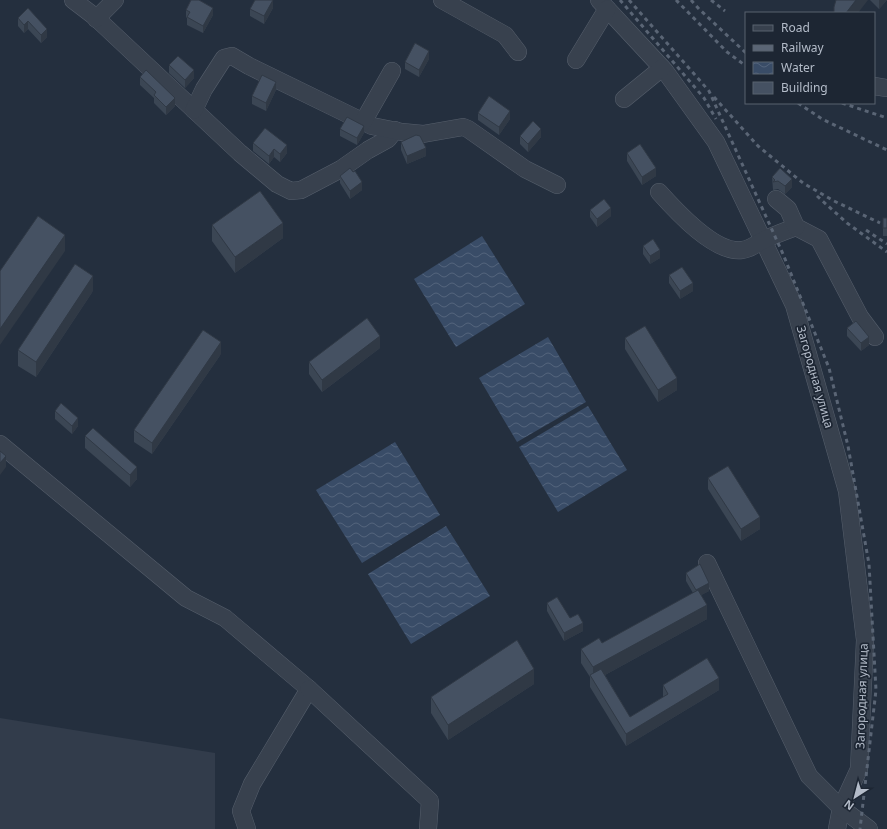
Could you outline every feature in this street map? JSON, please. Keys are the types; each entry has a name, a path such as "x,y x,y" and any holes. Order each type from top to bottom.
{"street":[{"path":"73,0 96,19 240,153 277,184 291,191 301,190 341,169 368,150 388,139 395,130"},
{"path":"96,19 115,0"},
{"path":"442,0 505,35 518,52"},
{"path":"576,60 603,4"},
{"name":"Загородная улица","path":"603,4 662,68 716,142 794,305 847,492 865,640 859,769 841,808 837,829"},
{"path":"194,110 204,89 224,58 232,56 249,66 372,126 423,134 463,127 525,169 557,185"},
{"path":"624,99 662,68"},
{"path":"363,122 392,71"},
{"path":"875,86 887,88"},
{"path":"659,192 692,226 725,248 742,250 796,227"},
{"path":"776,199 788,209 796,227 820,239 860,317 875,337"},
{"path":"0,444 186,598 225,618 308,689 430,802 428,829"},
{"path":"707,563 809,776 841,808 869,829"},
{"path":"247,829 240,811 252,784 308,689"}],"shaded area":[{"path":"0,718 215,753 215,829 0,829"}],"water":[{"path":"482,236 525,304 456,347 414,279"},
{"path":"548,337 586,402 517,442 479,378"},
{"path":"588,406 627,470 558,512 519,447"},
{"path":"395,442 440,515 362,563 316,490"},
{"path":"446,526 490,596 411,644 368,574"}],"building":[{"path":"191,0 199,0 213,8 203,26 187,17 190,12 186,10"},
{"path":"255,0 273,0 264,16 250,9"},
{"path":"836,0 856,0 847,12 834,12"},
{"path":"28,8 47,29 41,35 28,21 24,25 18,18"},
{"path":"415,43 429,51 419,70 405,62"},
{"path":"178,56 194,70 185,80 169,65"},
{"path":"146,70 175,98 166,107 154,95 156,92 140,77"},
{"path":"262,75 276,82 266,103 252,96"},
{"path":"489,96 510,111 499,127 478,113"},
{"path":"347,117 364,126 357,138 340,129"},
{"path":"533,121 541,129 528,144 520,136"},
{"path":"265,128 287,145 280,154 274,149 269,156 253,143"},
{"path":"416,135 420,136 426,148 407,156 401,142"},
{"path":"640,144 656,168 642,177 627,153"},
{"path":"350,168 353,172 355,171 362,182 350,191 340,176"},
{"path":"780,168 792,179 785,186 778,181 773,182 775,180 772,177"},
{"path":"260,191 283,223 235,257 212,225"},
{"path":"604,199 611,208 597,219 590,210"},
{"path":"38,216 65,235 0,329 0,271"},
{"path":"883,218 887,218 887,228 883,228"},
{"path":"653,239 660,250 650,256 643,246"},
{"path":"75,264 93,276 36,362 18,350"},
{"path":"682,267 693,283 680,291 669,275"},
{"path":"367,318 380,336 322,380 309,362"},
{"path":"856,321 869,337 861,343 847,328"},
{"path":"645,326 677,378 658,390 625,338"},
{"path":"203,330 221,342 152,443 134,430"},
{"path":"61,403 78,418 72,426 55,411"},
{"path":"93,428 137,467 130,475 85,436"},
{"path":"0,451 6,456 0,463"},
{"path":"728,466 760,517 741,529 708,478"},
{"path":"700,564 709,583 696,590 686,573"},
{"path":"698,590 707,605 593,667 581,649 599,638 602,643"},
{"path":"557,597 570,618 578,614 583,623 564,633 547,603"},
{"path":"517,640 534,669 448,725 431,697"},
{"path":"707,658 719,678 626,734 590,675 601,669 630,717 668,694 663,685"}],"railway":[{"path":"620,0 704,98 716,119"},
{"path":"629,0 709,91 783,254 829,368 848,446 869,564 876,690 860,829"},
{"path":"676,0 727,52 745,65"},
{"path":"691,0 745,52"},
{"path":"711,0 725,11"},
{"path":"714,97 758,146 803,183 834,201 880,223"},
{"path":"800,104 822,119 887,150"},
{"path":"845,104 887,118"},
{"path":"817,196 847,223 887,252"},
{"path":"866,230 887,244"}]}
